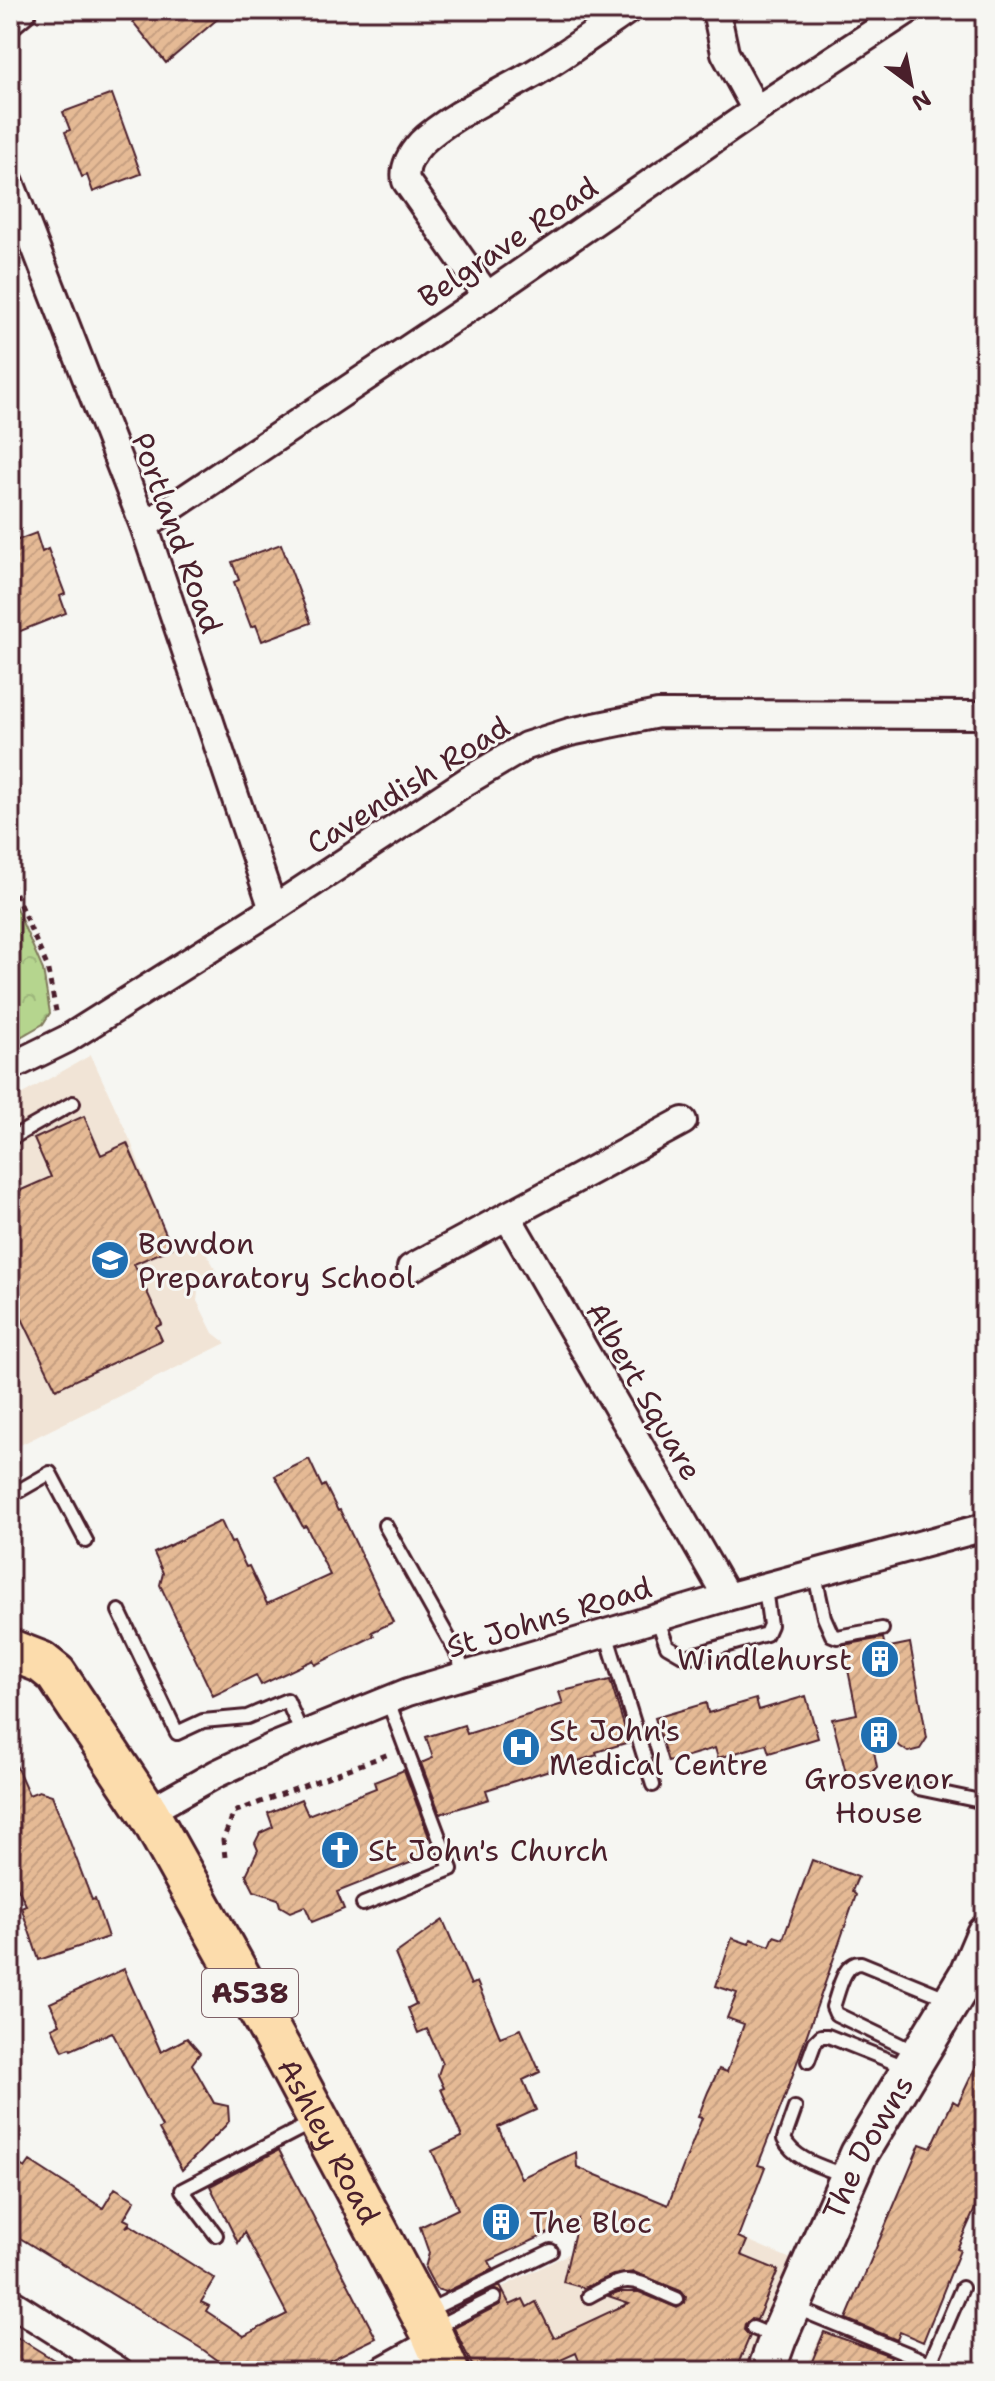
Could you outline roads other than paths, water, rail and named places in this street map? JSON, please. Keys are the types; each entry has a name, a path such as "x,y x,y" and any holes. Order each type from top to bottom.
{"main road":[{"name":"Ashley Road","path":"10,1650 41,1662 56,1674 148,1812 318,2119 433,2339"}],"street":[{"path":"10,21 23,10"},
{"path":"487,296 406,181 404,172 407,162 422,143 441,128 539,70 628,10"},
{"path":"712,10 717,15 725,53 756,110"},
{"name":"Belgrave Road","path":"144,526 908,10"},
{"name":"Portland Road","path":"10,182 144,526 273,909"},
{"name":"Cavendish Road","path":"10,1067 67,1039 526,746 570,732 658,714 985,715"},
{"path":"411,1268 683,1121"},
{"name":"Albert Square","path":"507,1216 727,1597"},
{"name":"St Johns Road","path":"148,1812 216,1774 302,1734 388,1701 727,1597 985,1527"},
{"name":"The Downs","path":"772,2336 859,2154 915,2062 968,1988 985,1934"},
{"path":"10,2302 119,2371"},
{"path":"381,2371 433,2339"}],"lane":[{"path":"10,1139 73,1103"},
{"path":"10,1496 50,1473 86,1541"},
{"path":"385,1525 458,1655 464,1676"},
{"path":"815,1575 824,1617 832,1635 837,1637 882,1629"},
{"path":"657,1618 667,1646 686,1657 766,1634 770,1625 765,1588"},
{"path":"119,1611 177,1733 203,1721 247,1717 287,1700 302,1734"},
{"path":"606,1633 653,1785"},
{"path":"363,1904 451,1869 388,1701"},
{"path":"918,1788 985,1802"},
{"path":"915,2062 836,2014 833,2007 848,1967 855,1962 861,1963 968,1988"},
{"path":"808,2061 815,2042 821,2036 828,2036 915,2062"},
{"path":"795,2108 784,2139 788,2147 795,2154 849,2177"},
{"path":"216,2235 182,2190 318,2119"},
{"path":"433,2339 551,2251"},
{"path":"589,2296 615,2281 629,2279 677,2299"},
{"path":"772,2336 929,2367 962,2288"},
{"path":"433,2339 494,2298"}],"place":[{"name":"Bowdon Preparatory School","path":"110,1260"},
{"name":"Windlehurst","path":"880,1659"},
{"name":"Grosvenor House","path":"879,1735"},
{"name":"St John's Medical Centre","path":"521,1747"},
{"name":"St John's Church","path":"340,1850"},
{"name":"The Bloc","path":"501,2222"}]}
